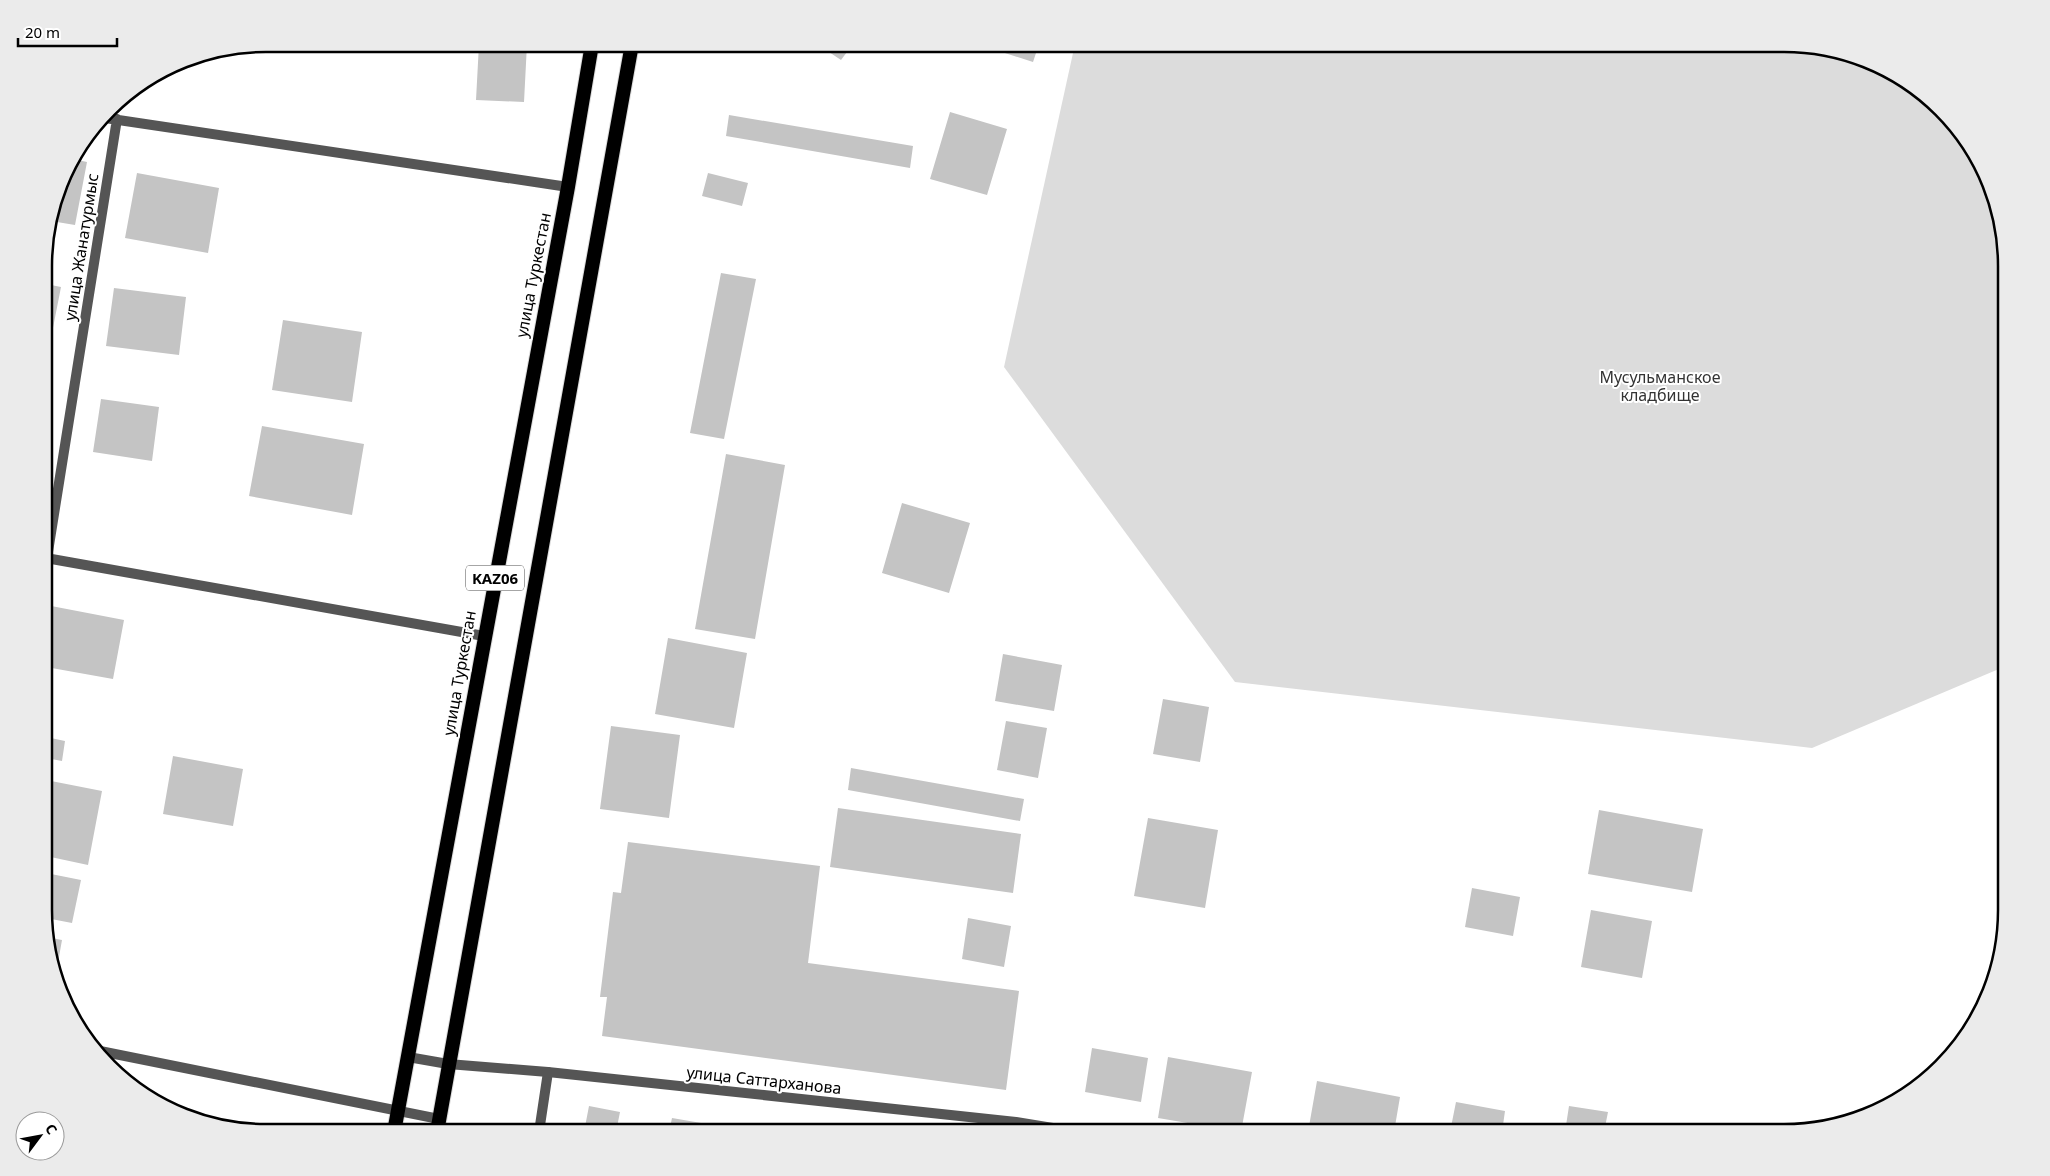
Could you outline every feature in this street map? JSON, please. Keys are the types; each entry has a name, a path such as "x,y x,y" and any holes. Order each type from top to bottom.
{"highway":[{"name":"улица Туркестан","path":"396,1124 568,187 591,52"},
{"name":"KАZ06","path":"438,1124 631,52"}],"street":[{"path":"112,119 568,187"},
{"name":"улица Жанатурмыс","path":"52,521 117,119"},
{"path":"52,559 484,636"},
{"path":"107,1053 398,1112 432,1124"},
{"name":"улица Саттарханова","path":"408,1058 448,1064 548,1072 1028,1124"},
{"path":"540,1124 548,1072"}],"green space":[{"name":"Мусульманское кладбище","path":"1073,52 1783,52 1811,54 1839,60 1865,69 1890,81 1914,97 1935,115 1953,136 1969,160 1981,185 1990,211 1996,239 1998,267 1998,669 1812,748 1235,682 1004,367"}],"building":[{"path":"479,52 527,52 524,102 476,100"},
{"path":"829,52 847,52 841,60"},
{"path":"1002,52 1036,52 1033,62"},
{"path":"950,112 1007,129 987,195 930,179"},
{"path":"729,115 913,146 910,168 726,136"},
{"path":"81,161 87,162 75,225 58,222 64,198"},
{"path":"137,173 219,188 208,253 125,238"},
{"path":"708,173 748,183 742,206 702,196"},
{"path":"721,273 756,279 724,439 690,433"},
{"path":"52,285 61,287 52,333"},
{"path":"114,288 186,297 179,355 106,346"},
{"path":"283,320 362,332 352,402 272,390"},
{"path":"101,399 159,407 152,461 93,452"},
{"path":"262,426 364,444 352,515 249,496"},
{"path":"726,454 785,465 755,639 695,629"},
{"path":"902,503 970,523 949,593 882,573"},
{"path":"52,606 124,620 113,679 52,668"},
{"path":"668,638 747,653 734,728 655,714"},
{"path":"1003,654 1062,665 1054,711 995,701"},
{"path":"1163,699 1209,707 1200,762 1153,754"},
{"path":"1006,721 1047,728 1038,778 997,770"},
{"path":"611,726 680,735 669,818 600,809"},
{"path":"52,738 65,741 62,761 52,759"},
{"path":"173,756 243,769 233,826 163,814"},
{"path":"851,768 1024,799 1020,821 848,790"},
{"path":"52,781 102,791 88,865 52,857"},
{"path":"838,808 1021,834 1013,893 830,867"},
{"path":"1599,810 1703,829 1692,892 1588,874"},
{"path":"1148,818 1218,830 1205,908 1134,896"},
{"path":"628,842 820,866 808,963 1019,991 1006,1090 602,1036 607,997 600,997 613,892 621,893"},
{"path":"52,874 81,880 72,923 53,919"},
{"path":"1472,888 1520,897 1513,936 1465,927"},
{"path":"1591,910 1652,921 1642,978 1581,967"},
{"path":"968,918 1011,926 1004,967 962,959"},
{"path":"54,939 62,940 59,959"},
{"path":"1092,1048 1148,1058 1141,1102 1085,1092"},
{"path":"1168,1057 1252,1072 1242,1124 1194,1124 1158,1118"},
{"path":"1317,1081 1400,1097 1395,1124 1309,1124"},
{"path":"1456,1102 1505,1111 1503,1124 1452,1124"},
{"path":"589,1106 620,1112 618,1124 586,1124"},
{"path":"1569,1106 1608,1112 1606,1124 1566,1124"},
{"path":"672,1118 707,1124 671,1124"}]}
